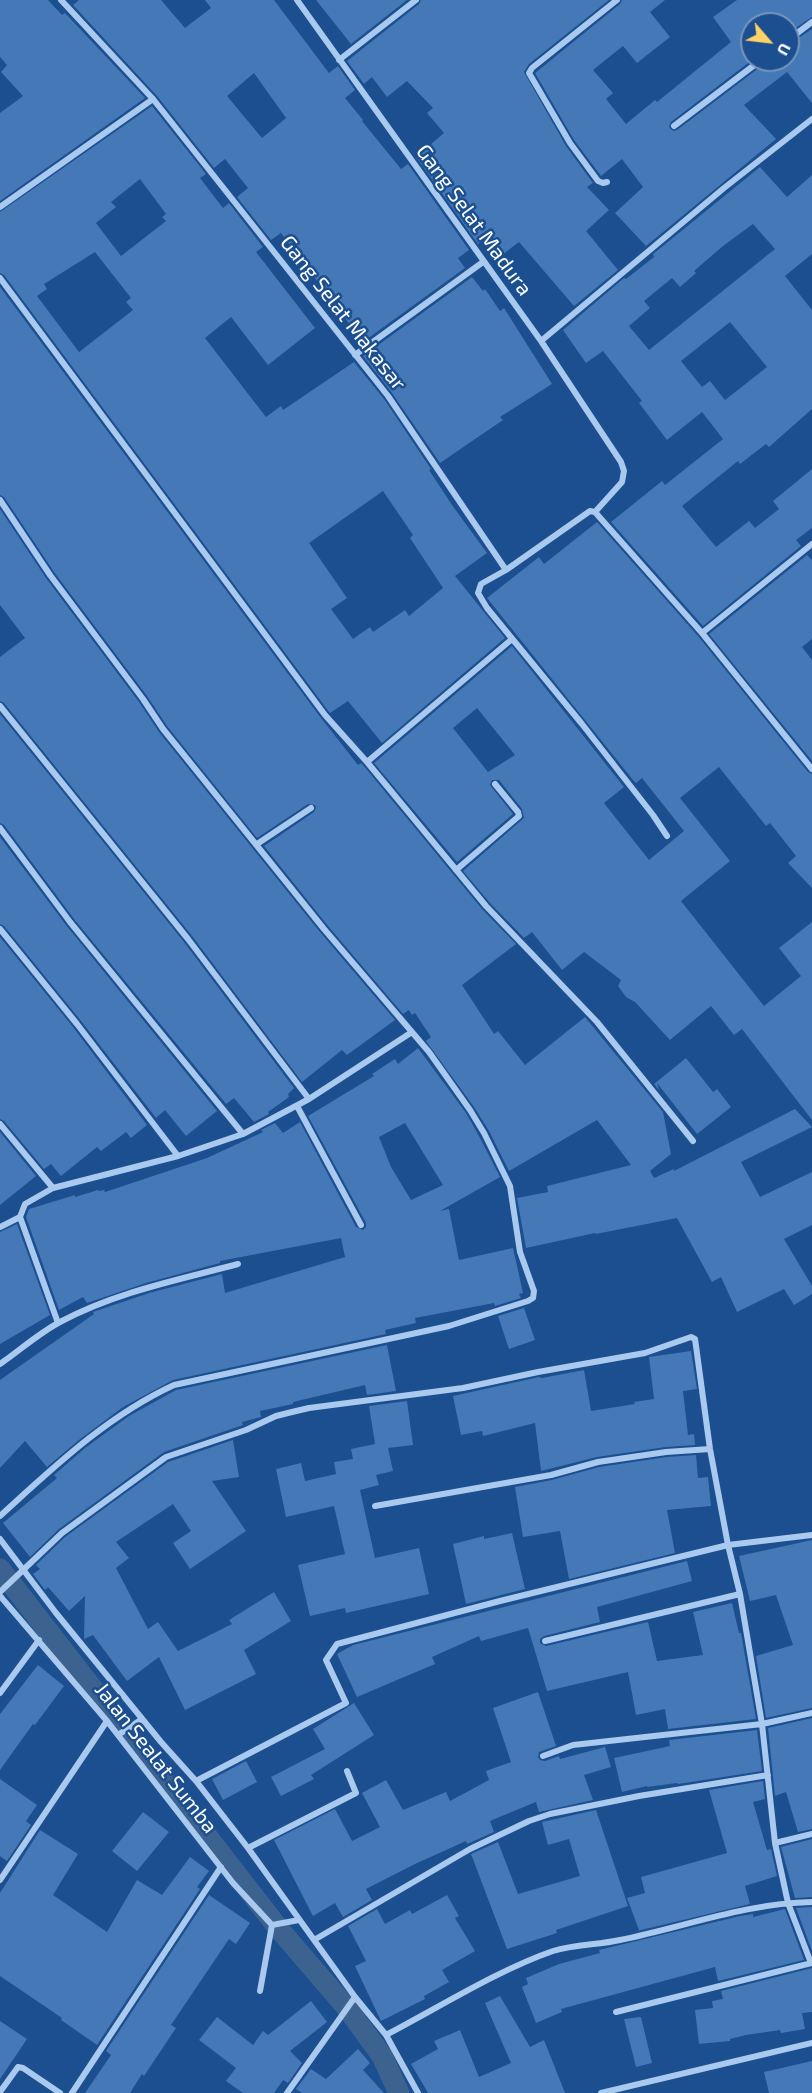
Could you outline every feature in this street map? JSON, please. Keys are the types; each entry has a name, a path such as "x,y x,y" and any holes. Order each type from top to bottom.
{"street":[{"name":"Gang Selat Makasar","path":"61,0 153,99 388,396 506,570"},
{"name":"Gang Selat Madura","path":"297,0 541,341 621,462 624,471 622,482 595,512"},
{"path":"339,60 416,0"},
{"path":"607,182 598,181 570,143 529,73 532,68 617,0"},
{"path":"800,30 812,21"},
{"path":"674,126 745,72"},
{"path":"0,207 153,99"},
{"path":"541,341 724,188 812,119"},
{"path":"355,355 483,262"},
{"path":"0,278 179,515 325,715 521,944 597,1022 693,1141"},
{"path":"0,500 50,575 163,729 324,929 433,1058 470,1110 510,1186 520,1252 534,1292 533,1298 528,1301 448,1326 174,1385 146,1398 109,1422 72,1451 0,1516"},
{"path":"667,836 582,724 487,608 478,593 481,584 506,570 590,511 595,512 702,633 812,769"},
{"path":"702,633 812,544"},
{"path":"367,762 512,639"},
{"path":"0,706 188,939 309,1099"},
{"path":"456,870 519,816 495,784"},
{"path":"257,844 311,808"},
{"path":"0,828 70,922 243,1134"},
{"path":"0,929 77,1024 178,1156"},
{"path":"0,1227 20,1217 26,1204 53,1188 178,1156 243,1134 309,1099 412,1032"},
{"path":"297,1106 361,1226"},
{"path":"0,1124 53,1188"},
{"path":"20,1217 58,1323"},
{"path":"0,1364 58,1323 101,1303 142,1288 238,1264"},
{"path":"0,1594 21,1571 80,1519 166,1457 246,1430 276,1416 309,1408 463,1388 645,1353 691,1337 695,1339 710,1449 728,1545 740,1594 762,1724 775,1843 789,1903 811,1963 616,2012"},
{"path":"375,1506 551,1475 598,1462 666,1452 710,1449"},
{"path":"196,1781 346,1703 326,1660 337,1644 728,1545 812,1535"},
{"path":"0,1539 21,1571 196,1781 248,1848 296,1920 314,1940 386,2035 418,2093"},
{"name":"Jalan Sealat Sumba","path":"0,1594 107,1721 221,1868 272,1925"},
{"path":"545,1641 740,1594"},
{"path":"0,1694 39,1640"},
{"path":"543,1756 573,1745 762,1724 812,1713"},
{"path":"118,1735 142,1719"},
{"path":"0,1880 107,1721"},
{"path":"248,1848 356,1793 346,1771"},
{"path":"314,1940 470,1849 529,1821 550,1814 639,1796 768,1775"},
{"path":"775,1843 812,1834"},
{"path":"72,2093 221,1868"},
{"path":"386,2035 510,1970 552,1951 586,1944 618,1941 705,1918 789,1903 812,1902"},
{"path":"260,1991 272,1925 296,1920"},
{"path":"286,2093 355,1997"},
{"path":"601,2093 812,2043"},
{"path":"0,2092 18,2067 60,2093"}],"building":[{"path":"0,0 48,0 62,15 65,13 145,98 0,201 0,113 23,96 1,72 7,65 0,57"},
{"path":"79,0 161,0 185,28 211,8 205,0 274,0 329,73 338,66 355,90 345,98 401,169 408,164 469,250 458,258 465,268 363,342 281,233 271,240 237,197 248,188 225,159 214,168 157,96 73,5","holes":["254,73 286,118 262,138 227,96"]},
{"path":"316,0 407,0 351,44"},
{"path":"421,0 609,0 529,64 524,72 566,146 593,183 587,187 609,210 586,231 618,270 574,306 519,242 498,258 484,240 478,244 416,157 444,133 427,113 433,108 407,81 387,97 372,77 364,84 347,61 419,4"},
{"path":"622,0 665,0 650,12 670,37 637,63 623,46 593,70 613,93 606,99 626,124 731,42 713,17 737,0 812,0 812,17 800,25 800,12 740,12 740,69 671,122 669,127 673,131 677,130 753,72 787,72 744,105 776,139 646,246 615,213 643,187 622,159 601,176 574,140 535,73"},
{"path":"812,29 812,103 787,72 800,72 800,37"},
{"path":"152,106 206,174 200,178 223,208 229,203 263,247 256,252 315,328 268,365 231,317 205,338 266,417 281,406 283,410 354,362 384,399 452,505 487,553 455,576 505,638 382,743 348,701 330,713 4,275 0,273 0,212","holes":["140,179 166,214 162,217 166,221 121,256 96,223 116,207 111,202","95,252 131,298 126,302 133,310 79,352 37,296 47,289 44,284","383,491 413,535 410,538 443,588 409,616 405,610 373,632 370,627 353,639 331,609 347,598 309,543"]},
{"path":"760,167 787,197 812,175 812,254 785,276 812,310 812,409 769,447 766,444 740,464 738,461 682,506 716,547 749,521 755,528 779,509 773,501 812,469 812,528 796,540 801,546 703,626 611,522 662,481 665,485 723,439 702,412 667,440 639,403 642,401 603,351 586,363 563,330 624,278 626,279 654,257 653,254","holes":["753,224 775,249 649,350 629,326 650,308 644,301 672,278 680,287 696,273 694,271","730,322 767,367 725,400 710,381 702,387 681,361"]},
{"path":"472,277 483,291 485,289 500,311 504,308 552,384 500,417 503,420 440,463 392,393 363,356"},
{"path":"0,287 321,718 358,765 361,763 363,765 482,909 516,944 462,985 494,1034 498,1031 525,1065 585,1017 663,1112 671,1154 650,1171 654,1178 674,1169 674,1171 795,1109 812,1127 741,1162 760,1197 812,1172 812,1225 784,1239 812,1286 812,1294 794,1305 784,1289 737,1312 721,1277 712,1282 677,1218 526,1248 517,1198 548,1192 547,1186 631,1165 597,1120 509,1171 474,1107 426,1041 431,1037 415,1013 412,1015 409,1010 403,1014 264,846 314,812 315,805 308,804 257,838 167,726 54,572 4,497 0,495"},
{"path":"0,509 46,578 159,732 320,932 395,1020 347,1055 342,1050 302,1082 192,936 4,703 0,701 0,657 25,638 0,605"},
{"path":"597,522 698,636 808,772 812,774 812,888 788,863 796,856 770,823 766,826 719,767 680,798 730,861 681,901 764,1006 801,976 779,948 812,922 812,1120 742,1029 734,1035 711,1006 670,1040 635,1002 626,997 618,986 621,980 584,952 562,970 532,932 524,938 490,903 463,871 524,818 522,809 499,780 492,780 490,785 513,814 457,862 374,763 512,646 624,787 604,803 649,860 684,831 642,778 636,783 633,780 487,598 539,557 544,564","holes":["477,708 515,755 488,772 453,728"]},
{"path":"807,555 812,560 812,639 802,647 812,660 812,761 709,634"},
{"path":"0,714 184,942 294,1088 288,1094 289,1097 268,1112 269,1114 254,1122 234,1098 226,1104 74,919 4,825 0,823"},
{"path":"0,837 66,925 217,1111 186,1136 165,1110 156,1118 81,1021 0,924"},
{"path":"0,937 73,1027 147,1125 131,1138 126,1132 101,1151 97,1147 61,1176 51,1164 44,1169 0,1119"},
{"path":"418,1048 466,1113 479,1136 500,1177 440,1211 449,1209 459,1260 513,1248 523,1293 519,1294 521,1298 495,1306 494,1303 415,1318 416,1323 385,1330 386,1334 173,1380 123,1407 47,1467 25,1441 0,1468 0,1380 94,1314 93,1312 149,1293 222,1274 225,1293 345,1257 341,1238 220,1261 220,1263 146,1283 87,1303 83,1297 59,1310 26,1217 29,1209 75,1195 75,1197 98,1190 105,1192 207,1158 263,1132 261,1130 275,1123 283,1133 300,1122 356,1227 363,1230 366,1223 308,1116 374,1076 372,1074 395,1059 398,1064","holes":["405,1123 443,1185 411,1200 391,1167 379,1137"]},
{"path":"686,1058 713,1092 717,1089 731,1107 697,1134 657,1083 659,1090 654,1084"},
{"path":"0,1132 36,1176 0,1205"},
{"path":"17,1224 50,1315 0,1344 0,1232"},
{"path":"524,1308 535,1340 509,1349 498,1316"},
{"path":"387,1345 396,1391 367,1395 365,1385 293,1402 293,1404 260,1411 261,1417 242,1422 243,1425 164,1452 59,1529 30,1557 3,1523 57,1478 54,1475 85,1448 129,1416 176,1390"},
{"path":"691,1351 697,1389 683,1391 688,1435 694,1434 695,1445 597,1457 541,1471 535,1423 483,1436 482,1431 461,1435 453,1396 539,1377 584,1370 591,1411 635,1404 634,1402 654,1399 649,1357"},
{"path":"407,1401 413,1445 388,1448 393,1471 376,1475 379,1485 360,1490 375,1558 419,1548 429,1594 346,1613 345,1608 310,1616 298,1565 345,1554 334,1506 286,1517 276,1469 301,1463 305,1481 336,1474 334,1462 353,1459 351,1449 375,1444 369,1406"},
{"path":"233,1440 239,1477 212,1481 246,1531 190,1569 173,1543 191,1531 173,1504 116,1542 129,1558 116,1568 148,1629 158,1622 178,1651 232,1624 229,1620 274,1592 291,1621 244,1650 256,1674 185,1710 159,1657 127,1681 93,1635 84,1639 85,1596 69,1611 48,1587 45,1590 33,1574 40,1569 36,1565 65,1537 168,1462"},
{"path":"696,1455 698,1478 708,1477 711,1506 667,1510 675,1553 569,1579 560,1531 523,1537 515,1487 599,1467"},
{"path":"512,1533 525,1589 466,1604 453,1544 484,1536 484,1539"},
{"path":"812,1540 812,1708 766,1718 756,1656 793,1645 776,1595 750,1601 739,1556"},
{"path":"687,1561 692,1581 597,1607 600,1622 544,1636 540,1639 540,1643 546,1646 648,1622 657,1661 703,1655 693,1612 732,1603 739,1633 741,1633 756,1719 668,1729 665,1709 636,1715 628,1672 547,1691 528,1628 481,1641 479,1636 432,1657 435,1664 357,1697 337,1654 353,1645"},
{"path":"38,1665 64,1686 0,1770 0,1714"},
{"path":"538,1692 556,1746 539,1752 540,1760 545,1761 559,1756 560,1759 605,1747 611,1767 584,1775 593,1800 539,1812 536,1802 490,1821 494,1832 467,1844 466,1841 366,1889 372,1900 343,1917 335,1903 313,1916 274,1840 335,1809 352,1841 380,1827 362,1793 386,1780 403,1810 446,1792 450,1801 489,1780 486,1771 511,1762 493,1708"},
{"path":"354,1703 374,1735 311,1775 314,1779 281,1796 271,1777 325,1749 313,1729"},
{"path":"812,1718 812,1829 798,1832 786,1792 775,1796 768,1728"},
{"path":"757,1730 762,1771 678,1784 647,1786 622,1792 614,1758 670,1746 669,1740"},
{"path":"246,1761 257,1782 223,1800 212,1779"},
{"path":"0,1779 37,1805 26,1821 31,1825 7,1861 0,1856"},
{"path":"763,1781 765,1799 753,1802 767,1850 771,1849 777,1876 745,1886 750,1904 637,1931 639,1930 627,1898 645,1893 641,1877 727,1853 709,1790"},
{"path":"596,1810 628,1906 507,1949 471,1854 498,1842 518,1894 580,1876 569,1839 548,1845 542,1822"},
{"path":"143,1812 169,1832 137,1871 112,1851"},
{"path":"40,1830 78,1854 53,1895 107,1932 137,1880 162,1895 190,1857 209,1871 197,1887 200,1889 97,2045 0,1976 0,1893"},
{"path":"812,1839 812,1897 795,1898 781,1847"},
{"path":"209,1895 250,1923 236,1944 229,1939 171,2025 176,2028 130,2093 85,2093 111,2055 106,2051"},
{"path":"447,1895 459,1916 455,1918 475,1951 442,1970 449,1982 424,1996 425,1999 381,2021 355,1966 366,1961 348,1926 377,1909 385,1924 410,1910 412,1914"},
{"path":"812,1907 812,1951 796,1908"},
{"path":"785,1909 804,1960 718,1981 715,1967 561,2009 562,2012 536,2023 522,1987 528,1984 526,1978 559,1964 600,1953 599,1950 740,1916 753,1914 753,1917"},
{"path":"812,1968 812,2012 802,2013 805,2029 781,2033 780,2030 746,2035 730,2039 730,2041 699,2044 695,2010 713,2008 712,2001 723,1999 721,1991"},
{"path":"500,1996 530,2047 544,2040 565,2093 428,2093 411,2064 438,2049 434,2041 460,2030 479,2077 511,2063 485,2003"},
{"path":"311,2001 327,2022 290,2051 302,2063 288,2083 283,2080 274,2093 243,2093 226,2081 236,2068 199,2040 217,2017 253,2045 263,2031 268,2035"},
{"path":"641,2017 652,2063 636,2067 624,2019"},
{"path":"0,2021 27,2039 0,2079"},
{"path":"358,2049 370,2063 363,2070 384,2093 302,2093 296,2089 311,2069 326,2079"},
{"path":"812,2061 812,2093 769,2093 764,2072"}],"waterway":[{"path":"0,1569 279,1929 347,2008 382,2056 399,2093"}]}
